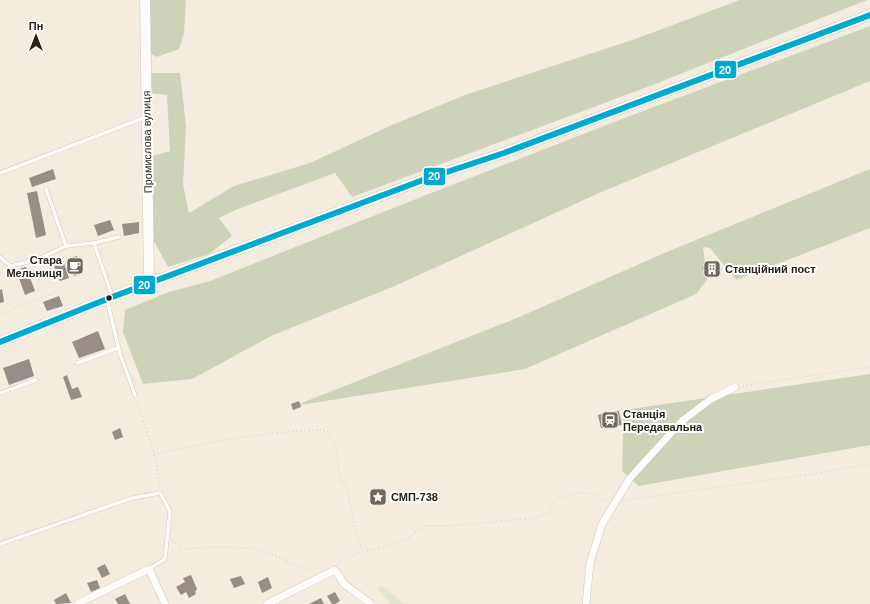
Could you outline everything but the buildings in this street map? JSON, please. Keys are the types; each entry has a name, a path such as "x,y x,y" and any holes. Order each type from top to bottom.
{"street":[{"name":"Промислова вулиця","path":"146,0 149,283"},
{"path":"0,342 149,283 423,180 504,153 870,15"},
{"path":"586,604 590,563 602,524 630,478 682,421 711,399 735,387"},
{"path":"77,604 149,570 165,604"},
{"path":"267,604 335,570 344,584 371,604"}],"lane":[{"path":"0,173 147,117"},
{"path":"46,189 66,246"},
{"path":"0,257 10,266 36,260 66,246 94,243 119,237"},
{"path":"94,243 110,298 118,348 135,395"},
{"path":"77,363 118,348"},
{"path":"0,393 36,380"},
{"path":"0,544 132,498 160,493 170,511 165,559 149,570"}],"path":[{"path":"0,314 61,290"},
{"path":"735,387 870,367"},
{"path":"135,395 154,454 160,493"},
{"path":"154,454 198,445 295,430 327,430 336,447 340,478 347,489 355,529 363,552"},
{"path":"335,570 341,559 363,552 388,547 408,538 422,526 471,524 533,518 549,512 556,498 584,492 616,503 870,464"},
{"path":"168,533 180,549 213,546 252,548 295,564 320,578"}],"green space":[{"path":"149,0 186,0 184,33 179,49 157,57 149,53"},
{"path":"740,0 867,0 650,86 352,197 335,173 238,209 219,218 232,236 209,254 168,267 154,241 152,156 170,151 167,95 150,93 151,73 180,73 186,126 183,184 189,213 234,186 310,163 392,125 465,95 635,39"},
{"path":"870,26 870,81 599,193 397,285 271,336 192,379 143,384 123,332 125,310 169,292 210,281 640,112"},
{"path":"870,169 870,228 736,280 710,248 703,247 707,280 696,294 525,369 294,406 517,318 669,251"},
{"path":"870,374 870,445 639,486 622,471 624,410"},
{"path":"381,585 405,604 391,604 378,590"}],"transit line":[{"name":"20","path":"0,342 107,299 423,180 504,153 870,15"}],"place":[{"name":"Стара Мельниця","path":"75,266"},
{"name":"Станційний пост","path":"712,269"},
{"name":"Станція Передавальна","path":"610,420"},
{"name":"СМП-738","path":"378,497"}]}
